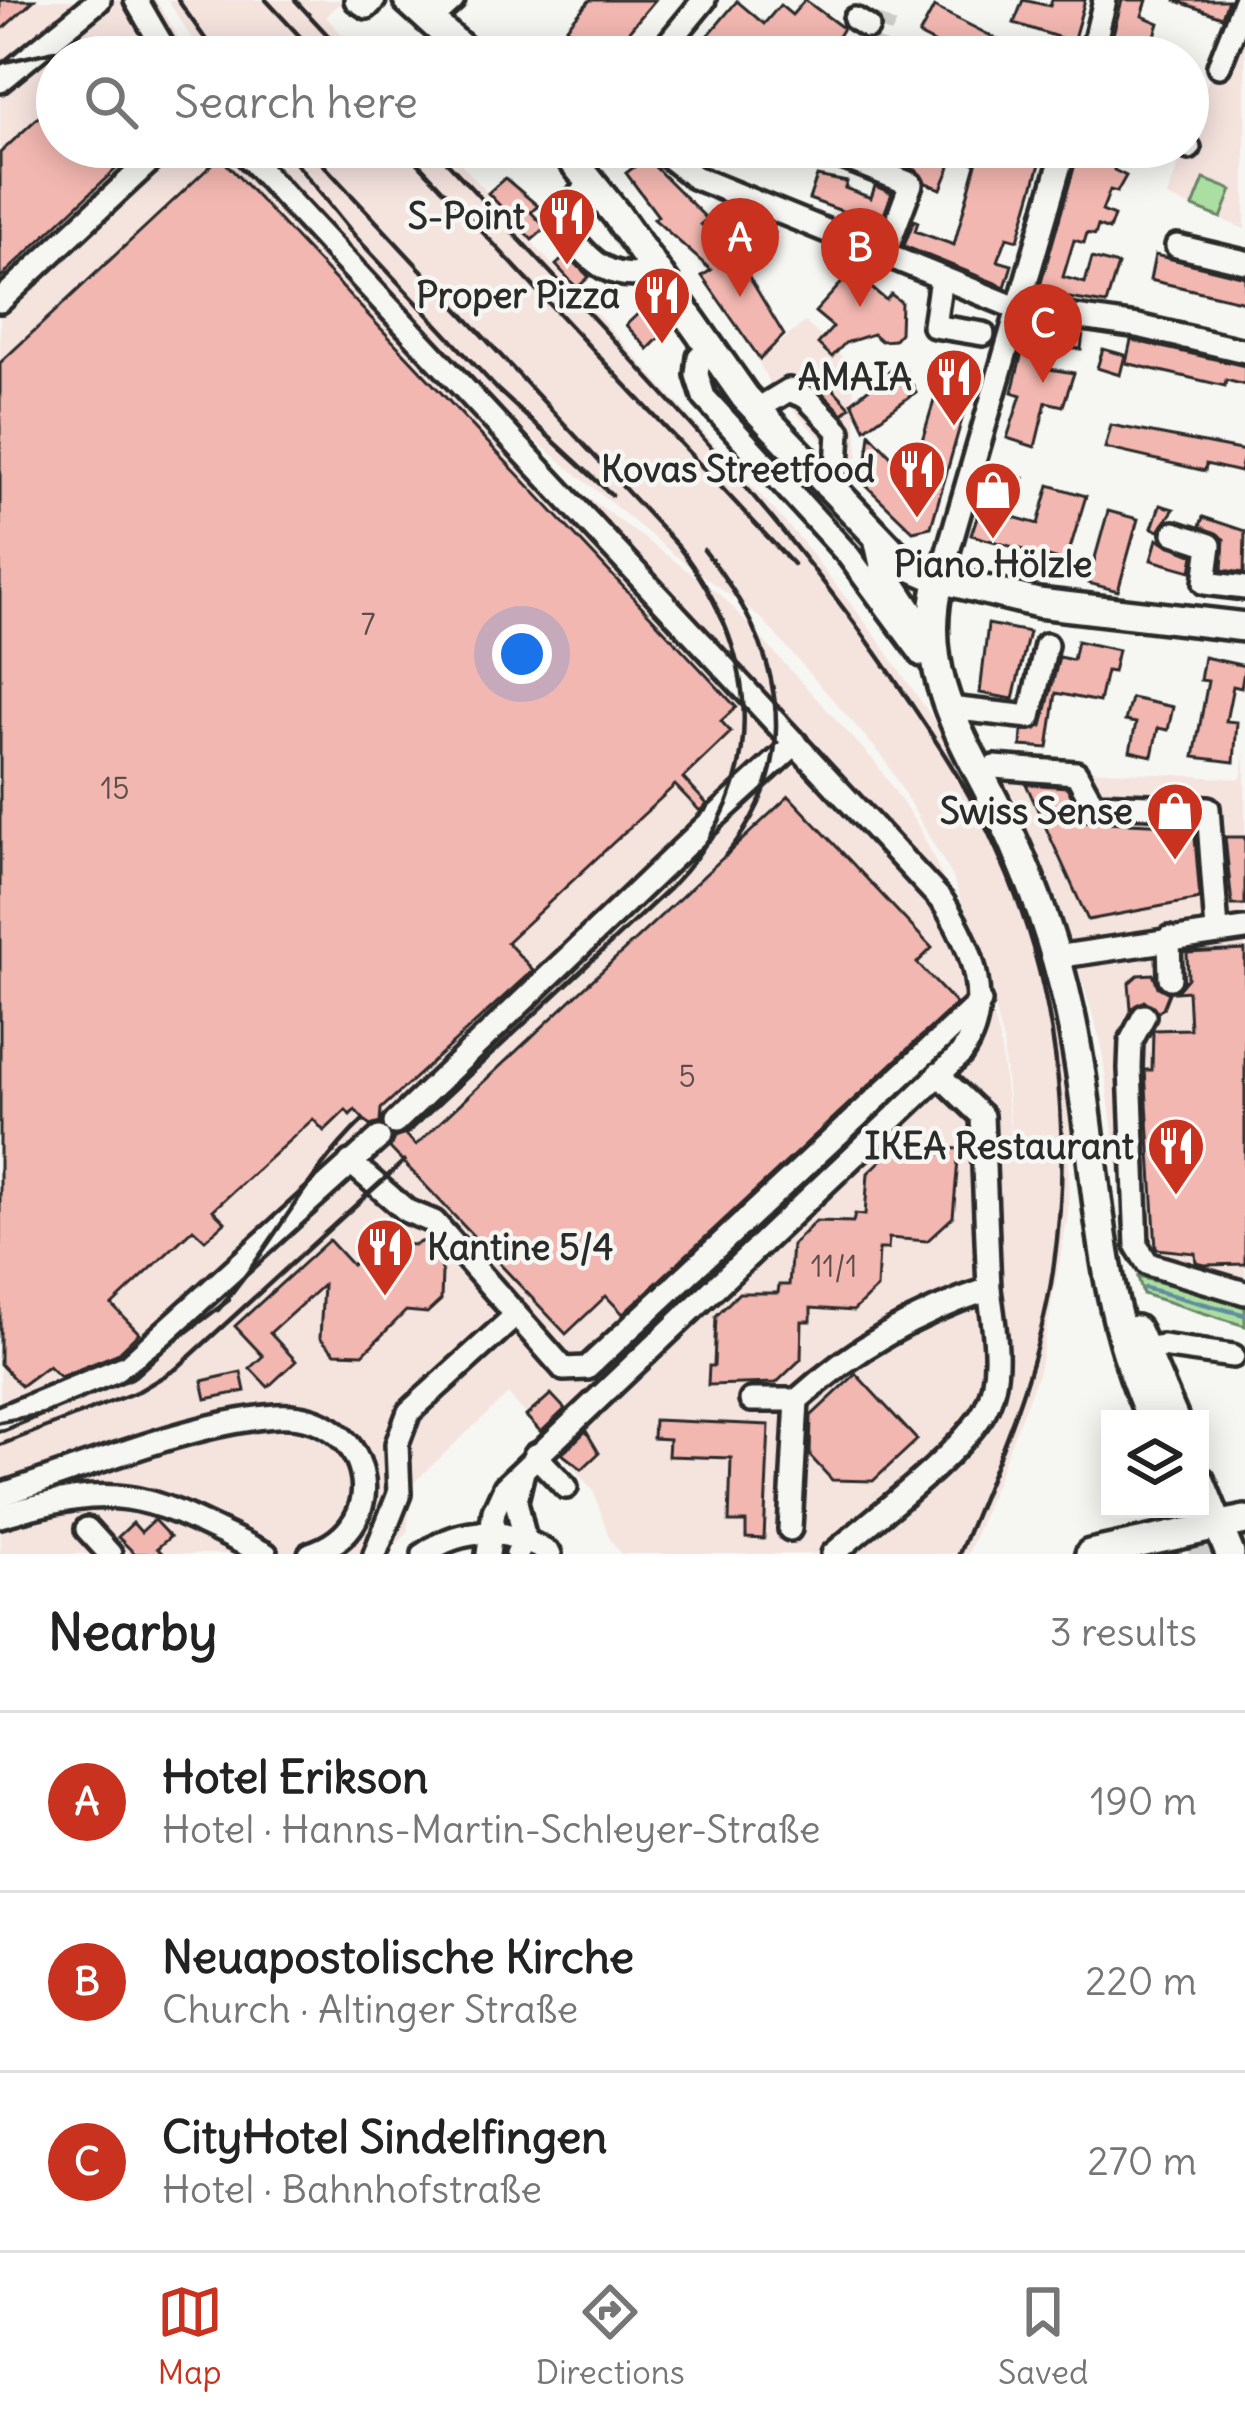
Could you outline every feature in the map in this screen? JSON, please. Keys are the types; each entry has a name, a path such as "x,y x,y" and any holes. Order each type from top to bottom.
{"main road":[{"path":"408,0 446,36"},
{"path":"581,168 756,410 903,563 940,579 1064,608 1245,627"},
{"path":"879,542 887,578 931,646"},
{"path":"940,579 931,646 935,675 1018,850 1056,957 1079,1061 1109,1292 1149,1410"},
{"path":"1097,1206 1143,1349 1170,1410"},
{"path":"1090,1554 1199,1535 1230,1554"}],"street":[{"path":"55,36 99,0"},
{"path":"136,0 157,36"},
{"path":"356,0 367,7 374,0"},
{"path":"430,22 453,0"},
{"path":"1097,36 1106,0"},
{"path":"1220,66 1245,0"},
{"path":"672,36 696,3"},
{"path":"0,81 36,52"},
{"path":"0,301 142,168"},
{"path":"259,168 944,902 958,924 981,1001 976,1032 938,1074 505,1487 490,1531 488,1554"},
{"path":"683,168 694,177 1019,309 1138,326 1245,351"},
{"path":"870,168 911,184 884,256"},
{"path":"940,579 1059,168"},
{"path":"559,216 591,184"},
{"path":"542,199 598,269 630,278 656,271"},
{"path":"1177,246 1245,262"},
{"path":"941,278 934,326 983,334"},
{"path":"699,357 697,375 704,397 848,555 935,675"},
{"path":"756,410 789,390 806,397 834,426 840,453 826,487"},
{"path":"1174,532 1210,545 1205,583 1245,588"},
{"path":"949,708 1030,717 1046,645"},
{"path":"0,1418 127,1366 387,1130 796,743"},
{"path":"994,767 1076,773 1093,804 1208,808 1217,931"},
{"path":"1056,957 1245,928"},
{"path":"1164,944 1170,978"},
{"path":"350,1162 407,1211 434,1222 564,1369 587,1368 981,1001"},
{"path":"1144,1016 1131,1041 1130,1068 1138,1246 1148,1264 1245,1293"},
{"path":"833,1554 952,1448 986,1409 998,1351 989,1289 982,1116 938,1074"},
{"path":"751,1400 797,1400 869,1342 928,1309 989,1289"},
{"path":"375,1554 399,1494 397,1444 409,1412 515,1316"},
{"path":"1143,1349 1162,1346 1233,1356"},
{"path":"790,1529 797,1400"},
{"path":"0,1495 218,1427 277,1416 311,1418 334,1426 363,1469 362,1502 353,1527 331,1547 310,1554"},
{"path":"536,1454 566,1487"},
{"path":"521,1547 516,1501 536,1454"},
{"path":"0,1516 66,1497 136,1495 266,1554"},
{"path":"863,1554 868,1523"},
{"path":"86,1529 110,1554"},
{"path":"424,1554 448,1540 490,1531 521,1547 550,1554"}],"shaded area":[{"path":"0,0 156,0 177,36 36,36 36,168 270,168 305,216 527,452 723,597 875,762 920,829 973,943 1000,1042 1013,1157 1003,1042 974,932 952,876 884,758 762,619 676,556 492,405 303,200 281,168 465,168 799,538 875,635 946,738 1014,872 1047,971 1058,1020 1070,1132 1068,1215 1039,1371 968,1554 621,1554 609,1537 593,1490 508,1394 412,1484 407,1534 386,1554 0,1554"},
{"path":"168,0 343,0 326,17 344,36 190,36"},
{"path":"1237,0 1245,0 1245,229 1167,197 1177,168 1209,168 1209,79"},
{"path":"805,322 852,366 858,455 847,467 771,386 758,361"},
{"path":"1245,753 1245,1303 1138,1277 1125,1224 1101,1042 1073,951 992,764 1241,779"}],"green space":[{"path":"1204,179 1232,190 1221,218 1193,207"},
{"path":"1138,1277 1245,1303 1245,1326 1143,1294"}],"building":[{"path":"0,0 34,0 0,31"},
{"path":"590,0 655,0 625,36 575,36 566,28"},
{"path":"805,0 843,28 838,36 708,36 737,1 764,24 780,5 792,15"},
{"path":"1023,0 1050,6 1052,0 1085,0 1075,36 1054,36 1014,23"},
{"path":"1122,0 1147,0 1142,16 1159,23 1155,36 1113,36"},
{"path":"1174,0 1228,0 1222,17"},
{"path":"934,7 991,36 921,36"},
{"path":"36,120 36,168 117,168 0,278 0,153"},
{"path":"208,168 230,168 736,707 721,721 731,732 683,778 707,804 704,808 700,811 675,785 507,942 533,970 381,1109 380,1123 370,1126 355,1110 350,1115 346,1110 324,1131 313,1119 213,1210 225,1222 205,1240 193,1229 112,1305 139,1333 117,1354 60,1377 48,1366 21,1386 0,1364 0,363"},
{"path":"633,168 656,168 707,219 701,224 726,249 738,219 775,233 765,257 745,270 784,335 760,359 702,276 711,270 654,219 658,216 626,173"},
{"path":"911,168 949,168 941,189 926,183"},
{"path":"975,168 1039,168 1018,240 1007,237 998,261 1012,265 1005,287 904,246 914,220 918,222 915,231 954,245"},
{"path":"1074,168 1115,168 1126,176 1117,192 1110,190 1102,211 1114,216 1109,230 1098,226 1095,235 1087,233 1084,243 1074,240 1063,277 1085,283 1092,258 1118,265 1106,304 1038,293"},
{"path":"817,176 847,182 845,188 871,198 875,186 892,193 880,225 809,199"},
{"path":"505,178 538,206 531,212 546,228 532,240 488,193"},
{"path":"567,255 589,277 577,288 556,265"},
{"path":"1155,255 1245,277 1245,302 1150,280"},
{"path":"857,276 886,300 891,294 901,302 900,333 894,340 881,341 873,334 845,343 832,357 818,344 833,327 815,312 846,278"},
{"path":"642,310 664,333 648,349 626,325"},
{"path":"1028,329 1083,333 1081,349 1052,346 1049,369 1074,373 1063,406 1046,402 1035,447 1007,438 1021,395 1012,392"},
{"path":"1131,340 1245,366 1245,385 1226,380 1225,386 1126,363"},
{"path":"1103,349 1125,355 1120,375 1097,368"},
{"path":"901,362 916,392 865,429 852,402"},
{"path":"945,364 975,374 931,527 913,531 853,473 867,459 870,434 911,477"},
{"path":"824,379 850,407 843,414 816,386"},
{"path":"1111,425 1245,451 1240,472 1206,464 1205,471 1105,448"},
{"path":"993,469 1024,478 1013,517 1038,524 1049,485 1086,496 1066,562 971,535"},
{"path":"1160,505 1174,509 1159,531 1152,528"},
{"path":"1108,511 1138,519 1118,591 1088,583"},
{"path":"1203,517 1245,531 1244,573 1222,570 1224,539 1200,526"},
{"path":"1157,539 1194,555 1191,571 1151,560"},
{"path":"988,624 1029,632 1013,699 980,693"},
{"path":"1077,641 1118,650 1113,672 1106,671 1099,702 1056,693 1048,748 1021,746 1022,731 1042,726 1059,657 1073,660"},
{"path":"1204,657 1245,666 1241,688 1233,686 1226,721 1237,722 1234,762 1194,757 1208,681 1200,680"},
{"path":"1131,698 1173,707 1168,730 1158,728 1152,756 1130,751 1136,723 1125,721"},
{"path":"1026,784 1067,787 1084,821 1194,826 1200,899 1088,920"},
{"path":"789,796 932,948 917,963 956,1004 623,1314 606,1296 566,1334 390,1148 394,1138 405,1134 416,1145"},
{"path":"1225,837 1245,837 1245,905 1232,905"},
{"path":"1245,950 1245,1264 1205,1265 1196,1263 1195,1253 1156,1249 1145,1070 1152,1070 1153,1030 1190,1029 1188,991 1176,992 1188,978 1187,953"},
{"path":"1153,974 1158,987 1169,993 1163,1008 1158,1012 1144,1001 1131,1009 1129,983 1138,975"},
{"path":"942,1148 959,1149 953,1217 927,1241 889,1238 888,1249 879,1249 877,1288 853,1311 811,1308 811,1321 802,1321 801,1359 776,1383 708,1385 709,1366 714,1366 716,1316 739,1293 778,1293 779,1285 789,1285 792,1245 816,1221 853,1222 855,1214 865,1215 868,1173 892,1150 941,1153"},
{"path":"429,1239 442,1271 441,1300 427,1313 406,1311 363,1354 335,1353 320,1338 323,1285 270,1333 296,1361 268,1387 250,1368 263,1356 235,1326 329,1240 352,1265 376,1240 413,1245"},
{"path":"241,1372 245,1391 206,1399 202,1381"},
{"path":"856,1374 917,1440 873,1481 832,1480 810,1456 811,1416"},
{"path":"551,1394 565,1409 541,1432 526,1416"},
{"path":"654,1420 769,1425 764,1539 746,1538 746,1522 729,1522 731,1458 668,1456 669,1439 653,1438"},
{"path":"586,1431 599,1453 582,1469 562,1454"},
{"path":"154,1520 170,1537 157,1548 163,1554 135,1554 118,1537 133,1523 141,1532"}],"waterway":[{"path":"1145,1288 1245,1315"}],"tunnel":[{"path":"878,36 887,19"},
{"path":"1188,1551 1245,1540"}],"railway":[{"path":"178,0 203,36"},
{"path":"266,0 299,36"},
{"path":"295,0 328,36"},
{"path":"0,63 36,55"},
{"path":"300,168 355,236 498,390 612,495"},
{"path":"327,168 678,546 727,631 744,719 739,763 726,806 703,848 670,888 406,1134"},
{"path":"423,168 793,564"},
{"path":"453,168 729,468 840,603 962,784 1018,902 1047,1005 1056,1058 1062,1165 1059,1218 1037,1344 1015,1415 959,1554"},
{"path":"704,550 751,623 774,700 775,739 768,779 752,818 725,856"},
{"path":"218,1310 323,1165 363,1120"},
{"path":"0,1445 139,1391 176,1369 404,1161"},
{"path":"119,1383 229,1300"},
{"path":"0,1422 49,1413"}],"place":[{"name":"S-Point","path":"567,267"},
{"name":"Hotel Erikson","path":"740,297"},
{"name":"Neuapostolische Kirche","path":"860,307"},
{"name":"Proper Pizza","path":"662,346"},
{"name":"CityHotel Sindelfingen","path":"1043,383"},
{"name":"AMAIA","path":"954,428"},
{"name":"Kovas Streetfood","path":"917,520"},
{"name":"Piano Hölzle","path":"993,541"},
{"name":"Swiss Sense","path":"1175,862"},
{"name":"IKEA Restaurant","path":"1176,1197"},
{"name":"Kantine 5/4","path":"385,1298"}]}
